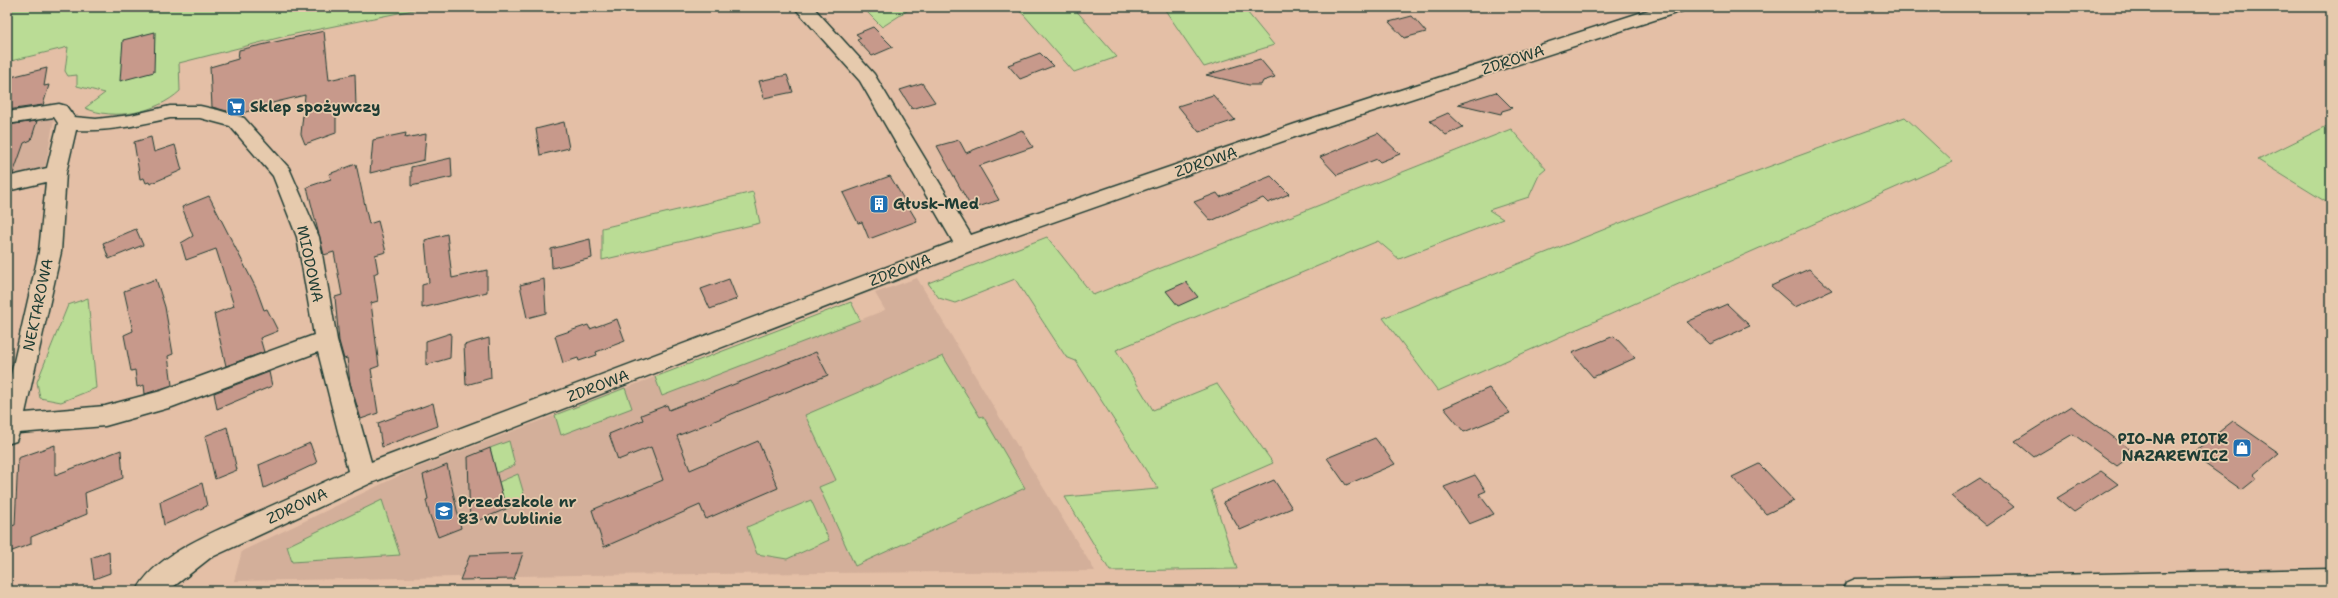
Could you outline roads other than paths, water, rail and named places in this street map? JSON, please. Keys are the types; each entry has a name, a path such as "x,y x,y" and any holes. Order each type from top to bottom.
{"street":[{"path":"802,7 866,78 966,245"},
{"name":"ZDROWA","path":"150,591 165,576 202,550 362,476 966,245 1302,128 1676,7"},
{"path":"7,118 59,110 68,123 56,173 7,184"},
{"name":"MIODOWA","path":"68,123 96,125 131,121 170,112 200,112 237,122 282,173 308,237 326,340 362,476"},
{"name":"NEKTAROWA","path":"9,429 50,252 56,173"},
{"path":"9,429 105,416 150,404 219,381 326,340"},
{"path":"1855,591 2331,581"}],"place":[{"name":"Sklep spożywczy","path":"236,107"},
{"name":"Głusk-Med","path":"879,204"},
{"name":"PIO-NA PIOTR NAZAREWICZ","path":"2242,448"},
{"name":"Przedszkole nr 83 w Lublinie","path":"444,511"}]}
